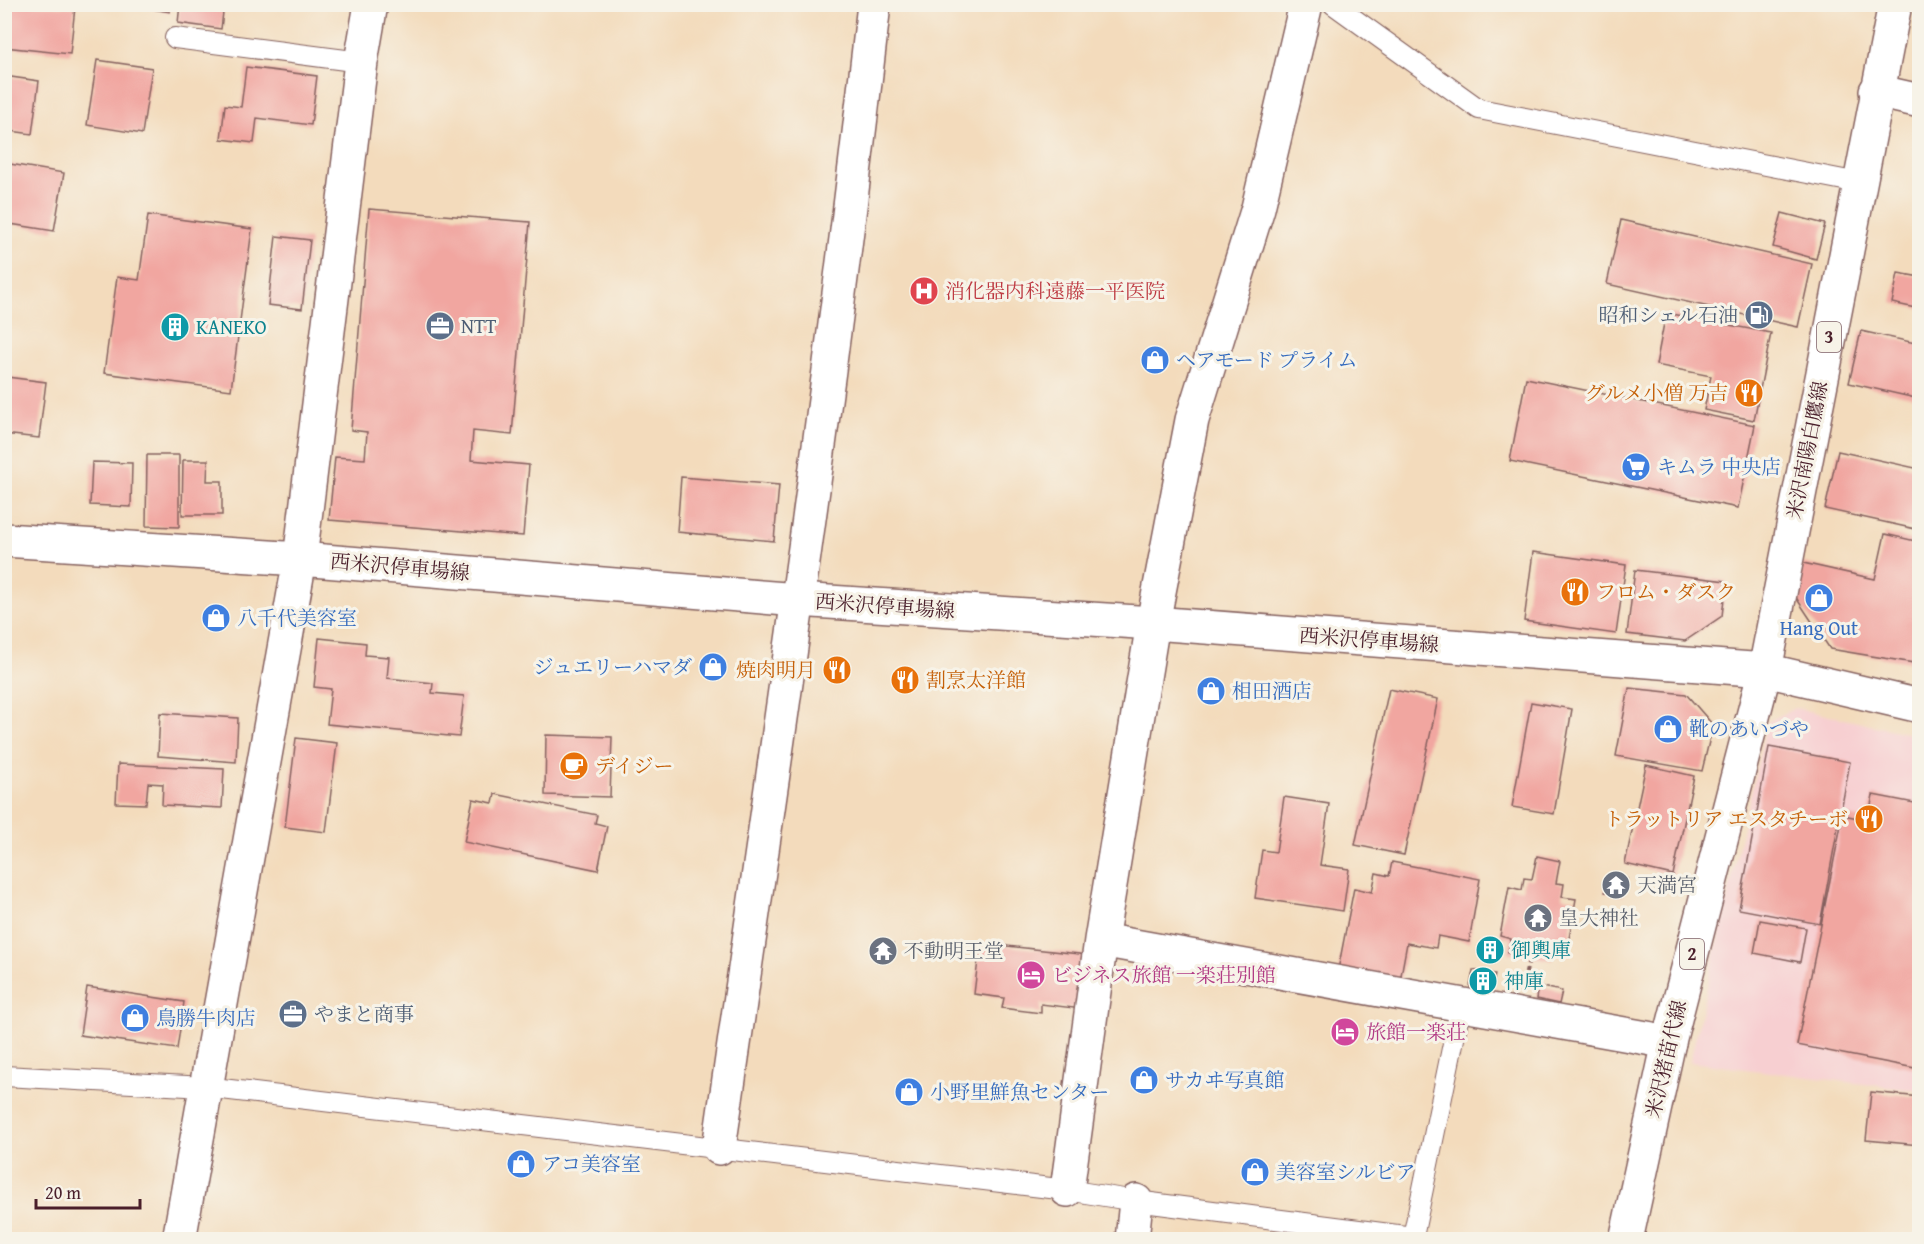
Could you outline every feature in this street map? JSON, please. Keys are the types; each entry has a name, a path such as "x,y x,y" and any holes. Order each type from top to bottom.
{"street":[{"path":"179,1239 300,559 361,62 371,4"},
{"path":"719,1148 798,600 859,139 874,4"},
{"path":"1067,1190 1101,940 1153,623 1192,420 1258,208 1306,4"},
{"name":"米沢南陽白鷹線","path":"1765,669 1876,91 1895,4"},
{"path":"1876,91 1920,101"},
{"name":"西米沢停車場線","path":"4,540 300,559 798,600 1153,623 1765,669"},
{"path":"1765,669 1920,706"},
{"name":"米沢猪苗代線","path":"1626,1239 1669,1042 1765,669"},
{"path":"1101,940 1669,1042"},
{"path":"1132,1239 1136,1201"}],"lane":[{"path":"1333,4 1479,108 1859,183"},
{"path":"175,38 361,62"},
{"path":"4,1076 205,1087 1067,1190 1413,1238 1461,1005"}],"shaded area":[{"path":"1795,708 1919,736 1919,1091 1690,1062 1767,722"}],"building":[{"path":"6,4 75,7 70,54 4,47"},
{"path":"180,4 224,4 221,29 178,23"},
{"path":"128,5 171,5 170,12"},
{"path":"97,60 152,68 142,134 87,125"},
{"path":"246,67 317,76 311,125 257,118 254,143 221,139 225,105 241,107"},
{"path":"4,76 39,81 32,134 4,130"},
{"path":"4,163 64,173 54,231 4,223"},
{"name":"NTT","path":"369,209 530,222 512,435 473,431 471,460 529,465 523,536 329,520 335,457 365,459 367,432 351,430"},
{"path":"1782,213 1825,224 1816,259 1773,247"},
{"name":"KANEKO","path":"148,215 252,229 231,390 104,373 117,277 139,280"},
{"path":"1621,220 1812,264 1798,327 1607,284"},
{"path":"276,236 310,240 302,309 268,305"},
{"path":"1898,273 1920,277 1920,309 1892,303"},
{"path":"1666,313 1771,333 1754,420 1704,410 1711,376 1656,365"},
{"path":"1861,331 1920,344 1920,399 1849,383"},
{"path":"7,377 46,382 39,438 4,434"},
{"path":"1526,378 1755,425 1738,508 1510,461"},
{"path":"1838,451 1920,469 1920,530 1825,509"},
{"path":"147,455 179,455 179,527 146,526"},
{"path":"183,460 208,460 207,481 222,481 222,515 182,515"},
{"path":"92,462 132,463 131,507 90,505"},
{"path":"681,477 779,485 774,541 677,532"},
{"path":"1885,534 1920,542 1920,664 1830,649 1795,596 1803,563 1875,579"},
{"path":"1533,552 1626,565 1616,634 1524,621"},
{"path":"1635,570 1726,581 1722,616 1685,641 1627,634"},
{"path":"319,638 366,643 365,655 389,657 387,678 433,683 432,693 464,696 459,737 327,724 331,689 314,687"},
{"path":"1629,688 1686,694 1713,725 1702,771 1616,756"},
{"path":"1389,689 1438,699 1404,855 1355,845"},
{"path":"1531,702 1572,709 1554,814 1512,807"},
{"path":"160,713 238,718 236,762 158,756"},
{"path":"546,735 612,737 610,797 545,795"},
{"path":"296,738 337,743 326,832 285,827"},
{"path":"1769,747 1850,762 1820,924 1739,909"},
{"path":"118,764 224,769 222,808 162,805 163,784 148,783 146,804 116,803"},
{"path":"1646,765 1694,776 1673,875 1625,864"},
{"path":"495,794 597,815 595,823 607,826 598,870 464,842 473,799 493,803"},
{"path":"1873,795 1920,804 1920,1069 1797,1045 1843,815 1868,820"},
{"path":"1284,797 1329,804 1320,865 1349,869 1343,911 1255,898 1262,850 1276,852"},
{"name":"皇大神社","path":"1537,856 1560,861 1556,883 1564,884 1562,897 1576,899 1567,950 1554,948 1552,960 1508,953 1511,939 1500,936 1509,887 1522,890 1524,878 1532,879"},
{"path":"1392,862 1480,879 1469,942 1438,936 1436,948 1407,943 1400,981 1338,970 1354,888 1372,892 1376,873 1389,876"},
{"name":"天満宮","path":"1609,875 1627,879 1623,896 1605,892"},
{"path":"1760,920 1806,928 1800,962 1754,953"},
{"name":"御輿庫","path":"1481,942 1500,946 1498,958 1479,953"},
{"name":"不動明王堂","path":"874,943 893,944 892,959 873,958"},
{"name":"ビジネス旅館 一楽荘別館","path":"980,943 1088,955 1082,1009 1041,1004 1041,1013 1002,1008 1004,998 974,994"},
{"name":"神庫","path":"1473,970 1495,974 1492,991 1470,987"},
{"path":"1538,986 1562,991 1559,1004 1536,999"},
{"path":"87,987 184,1002 177,1049 80,1035"},
{"path":"1871,1092 1920,1097 1920,1145 1866,1140"}],"place":[{"name":"消化器内科遠藤一平医院","path":"924,291"},
{"name":"昭和シェル石油","path":"1759,315"},
{"name":"NTT","path":"440,326"},
{"name":"KANEKO","path":"175,327"},
{"name":"ヘアモード プライム","path":"1155,360"},
{"name":"グルメ小僧 万吉","path":"1749,393"},
{"name":"キムラ 中央店","path":"1636,467"},
{"name":"フロム・ダスク","path":"1575,592"},
{"name":"Hang Out","path":"1819,598"},
{"name":"八千代美容室","path":"216,618"},
{"name":"ジュエリーハマダ","path":"713,667"},
{"name":"焼肉明月","path":"837,670"},
{"name":"割烹太洋館","path":"905,680"},
{"name":"相田酒店","path":"1211,691"},
{"name":"靴のあいづや","path":"1668,729"},
{"name":"デイジー","path":"574,766"},
{"name":"トラットリア エスタチーボ","path":"1869,819"},
{"name":"天満宮","path":"1616,885"},
{"name":"皇大神社","path":"1538,918"},
{"name":"御輿庫","path":"1490,950"},
{"name":"不動明王堂","path":"883,951"},
{"name":"ビジネス旅館 一楽荘別館","path":"1031,975"},
{"name":"神庫","path":"1483,981"},
{"name":"やまと商事","path":"293,1014"},
{"name":"鳥勝牛肉店","path":"135,1018"},
{"name":"旅館一楽荘","path":"1345,1032"},
{"name":"サカヰ写真館","path":"1144,1080"},
{"name":"小野里鮮魚センター","path":"909,1092"},
{"name":"アコ美容室","path":"521,1164"},
{"name":"美容室シルビア","path":"1255,1172"}]}
